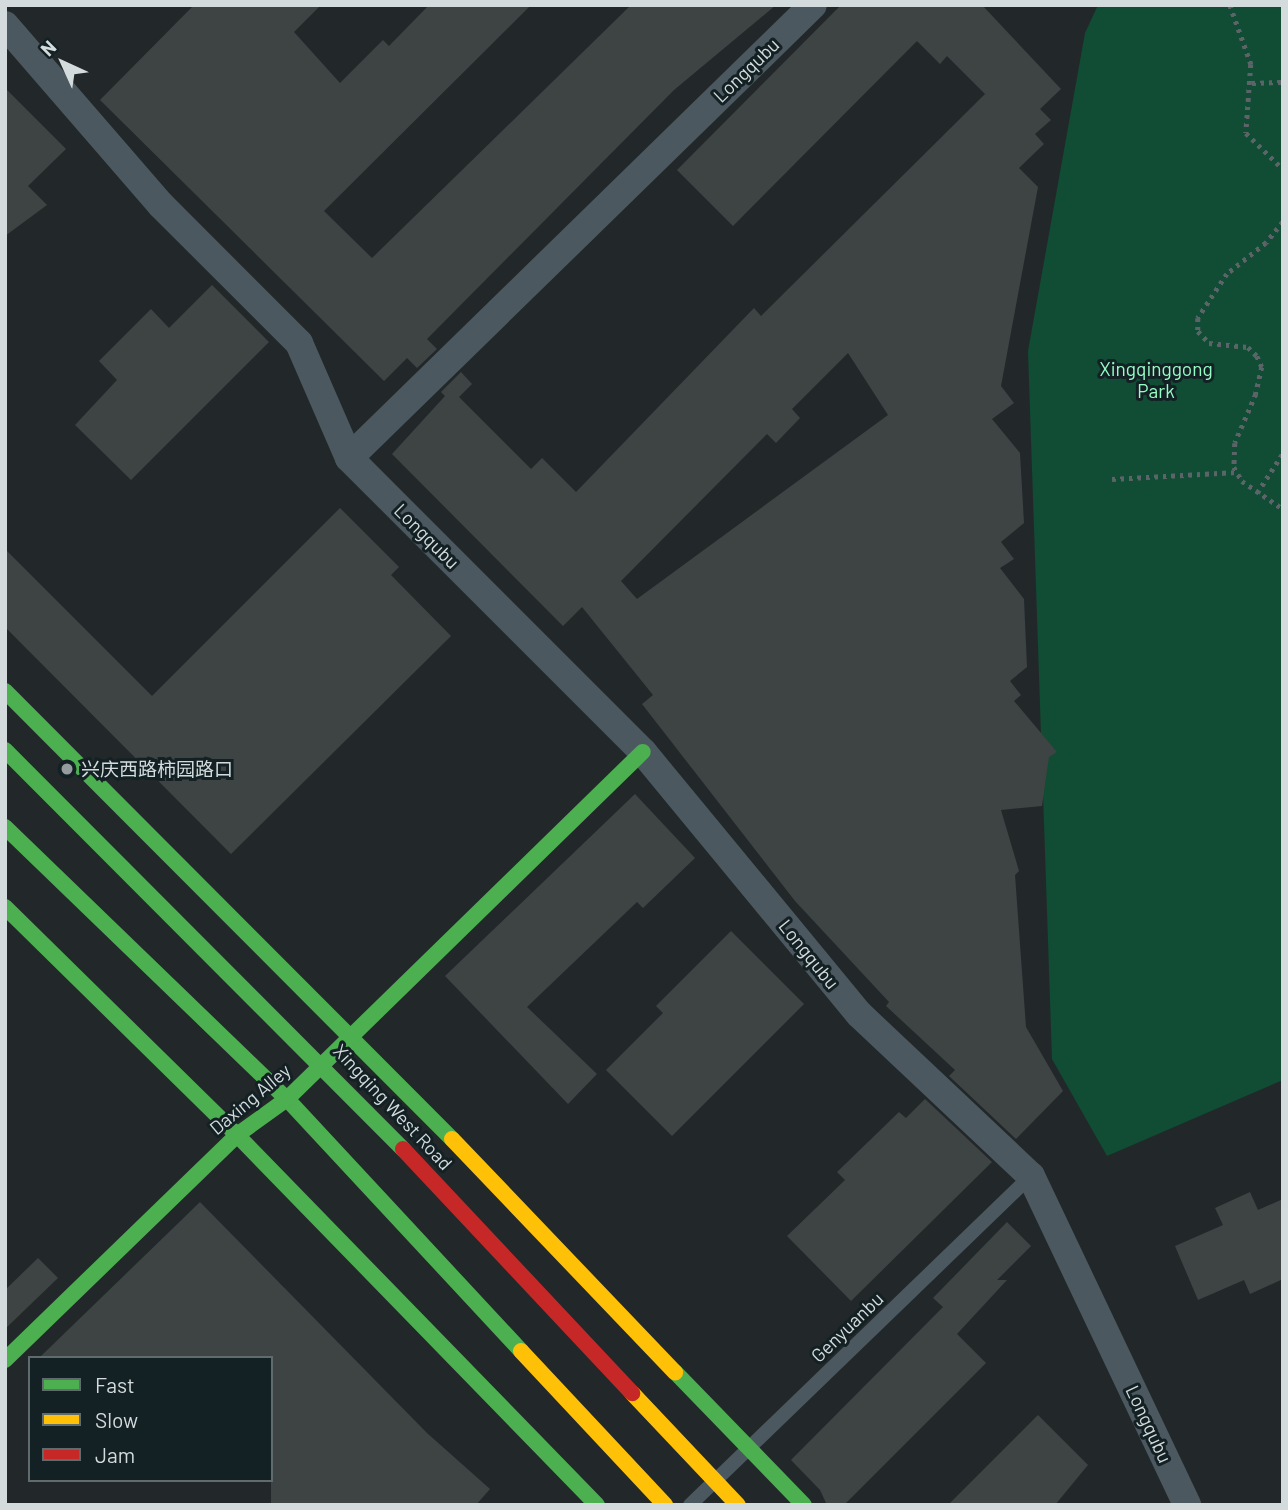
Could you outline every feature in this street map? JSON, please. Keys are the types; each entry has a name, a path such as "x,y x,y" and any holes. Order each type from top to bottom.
{"street":[{"name":"Longqubu","path":"349,458 813,5"},
{"name":"Longqubu","path":"5,25 161,205 299,342 349,458 643,752 859,1014 1031,1176 1187,1505"},
{"path":"5,691 351,1035 804,1505"},
{"name":"Xingqing West Road","path":"5,750 322,1063 738,1505"},
{"name":"Daxing Alley","path":"5,1360 237,1135 287,1099 643,752"},
{"path":"5,827 287,1099 665,1505"},
{"path":"5,907 237,1135 597,1505"}],"lane":[{"name":"Genyuanbu","path":"690,1505 1031,1176"}],"path":[{"path":"1230,5 1251,64 1252,83 1246,133 1283,169"},
{"path":"1252,83 1283,82"},
{"path":"1283,222 1266,243 1227,274 1198,317 1198,331 1209,343 1248,347 1262,368 1256,394 1235,443 1237,472 1257,493 1283,509"},
{"path":"1257,493 1283,453"},
{"path":"1112,479 1237,472"}],"green space":[{"name":"Xingqinggong Park","path":"1098,5 1283,5 1283,1080 1107,1156 1052,1059 1028,351 1085,33"}],"building":[{"path":"194,5 321,5 294,32 340,83 383,40 389,46 429,5 531,5 324,211 372,258 631,5 776,5 674,90 427,339 437,349 417,368 407,358 384,381 100,100"},
{"path":"841,5 982,5 1061,89 1040,109 1051,120 1035,134 1044,144 1019,168 1038,187 1001,386 1014,403 992,419 1020,453 1024,523 1001,542 1014,559 1000,568 1024,599 1027,667 1010,681 1021,695 1014,701 1057,752 1049,757 1042,806 1001,810 1019,871 1015,875 1026,1027 1063,1091 1016,1139 949,1076 955,1070 886,1006 889,1002 795,901 642,704 653,695 582,607 563,626 392,454 445,396 441,392 461,372 472,384 459,397 531,469 542,458 576,492 754,308 761,316 985,94 947,56 940,64 917,41 733,226 677,170","holes":["848,353 888,415 637,599 621,581 767,434 776,443 800,418 792,409"]},
{"path":"5,88 66,149 28,186 47,205 5,236"},
{"path":"212,285 269,342 131,480 75,425 117,380 99,361 151,309 169,328"},
{"path":"340,508 399,567 391,575 451,636 231,854 5,627 5,549 152,696"},
{"path":"635,794 695,858 643,908 637,902 527,1007 597,1074 568,1104 445,976"},
{"path":"731,931 804,1004 672,1136 606,1070 663,1013 656,1006"},
{"path":"925,1099 992,1162 851,1301 787,1236 845,1180 837,1172 899,1112 906,1118"},
{"path":"1250,1192 1258,1210 1283,1199 1283,1279 1250,1294 1244,1280 1198,1300 1175,1246 1223,1225 1215,1208"},
{"path":"200,1202 427,1433 490,1489 476,1505 271,1505 273,1356 41,1356"},
{"path":"1007,1222 1031,1246 997,1280 1007,1280 957,1334 986,1363 844,1505 827,1505 820,1490 791,1460 943,1307 933,1298"},
{"path":"38,1258 58,1278 5,1329 5,1290"},
{"path":"1038,1415 1088,1465 1055,1505 948,1505"}],"traffic: fast":[{"path":"5,691 452,1139"},
{"path":"5,750 403,1149"},
{"path":"5,1360 237,1135 287,1099 643,752"},
{"path":"5,827 287,1099 521,1351"},
{"path":"5,907 237,1135 597,1505"},
{"path":"675,1372 804,1505"}],"traffic: slow":[{"path":"452,1139 675,1372"},
{"path":"521,1351 665,1505"},
{"path":"632,1393 738,1505"}],"traffic: jam":[{"path":"403,1149 632,1393"}],"place":[{"name":"兴庆西路柿园路口","path":"67,769"}]}
